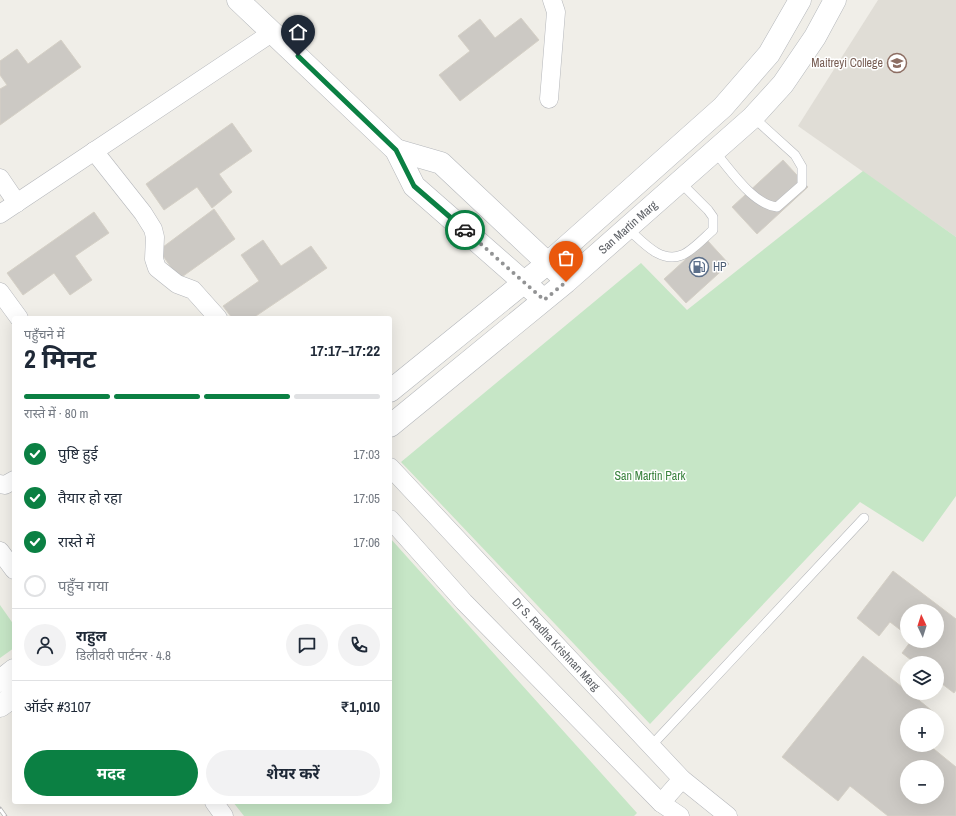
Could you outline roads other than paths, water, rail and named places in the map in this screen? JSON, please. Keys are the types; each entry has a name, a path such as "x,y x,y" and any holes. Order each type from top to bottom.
{"street":[{"path":"238,0 396,150 414,186 544,300"},
{"path":"550,100 556,12 552,0"},
{"path":"392,389 548,263 723,107 769,54 800,0"},
{"name":"San Martin Marg","path":"392,424 566,282 753,117 783,84 815,37 835,0"},
{"path":"0,214 273,32"},
{"path":"396,150 441,163 548,263 566,282"},
{"path":"94,151 143,213 153,229 155,237 154,259 157,268 178,284 193,290 216,316"},
{"path":"0,178 17,203"},
{"path":"0,292 18,316"},
{"name":"Dr S. Radha Krishnan Marg","path":"392,469 682,779 728,816"},
{"path":"0,484 5,485 12,481"},
{"path":"392,521 464,602 661,803 680,816"},
{"path":"0,551 12,567"},
{"path":"0,681 12,672"},
{"path":"0,706 12,697"},
{"path":"661,803 682,779"},
{"path":"215,804 224,816"}],"lane":[{"path":"714,151 756,199 767,206 777,207 802,184 802,167 795,155 753,117"},
{"path":"627,228 658,255 671,258 683,255 713,230 713,217 680,182"},
{"path":"651,746 864,518"}],"railway":[{"path":"0,809 5,816"}],"place":[{"name":"Maitreyi College","path":"897,63"},
{"name":"HP","path":"699,267"}],"park label":[{"name":"San Martin Park","path":"650,476"}]}
